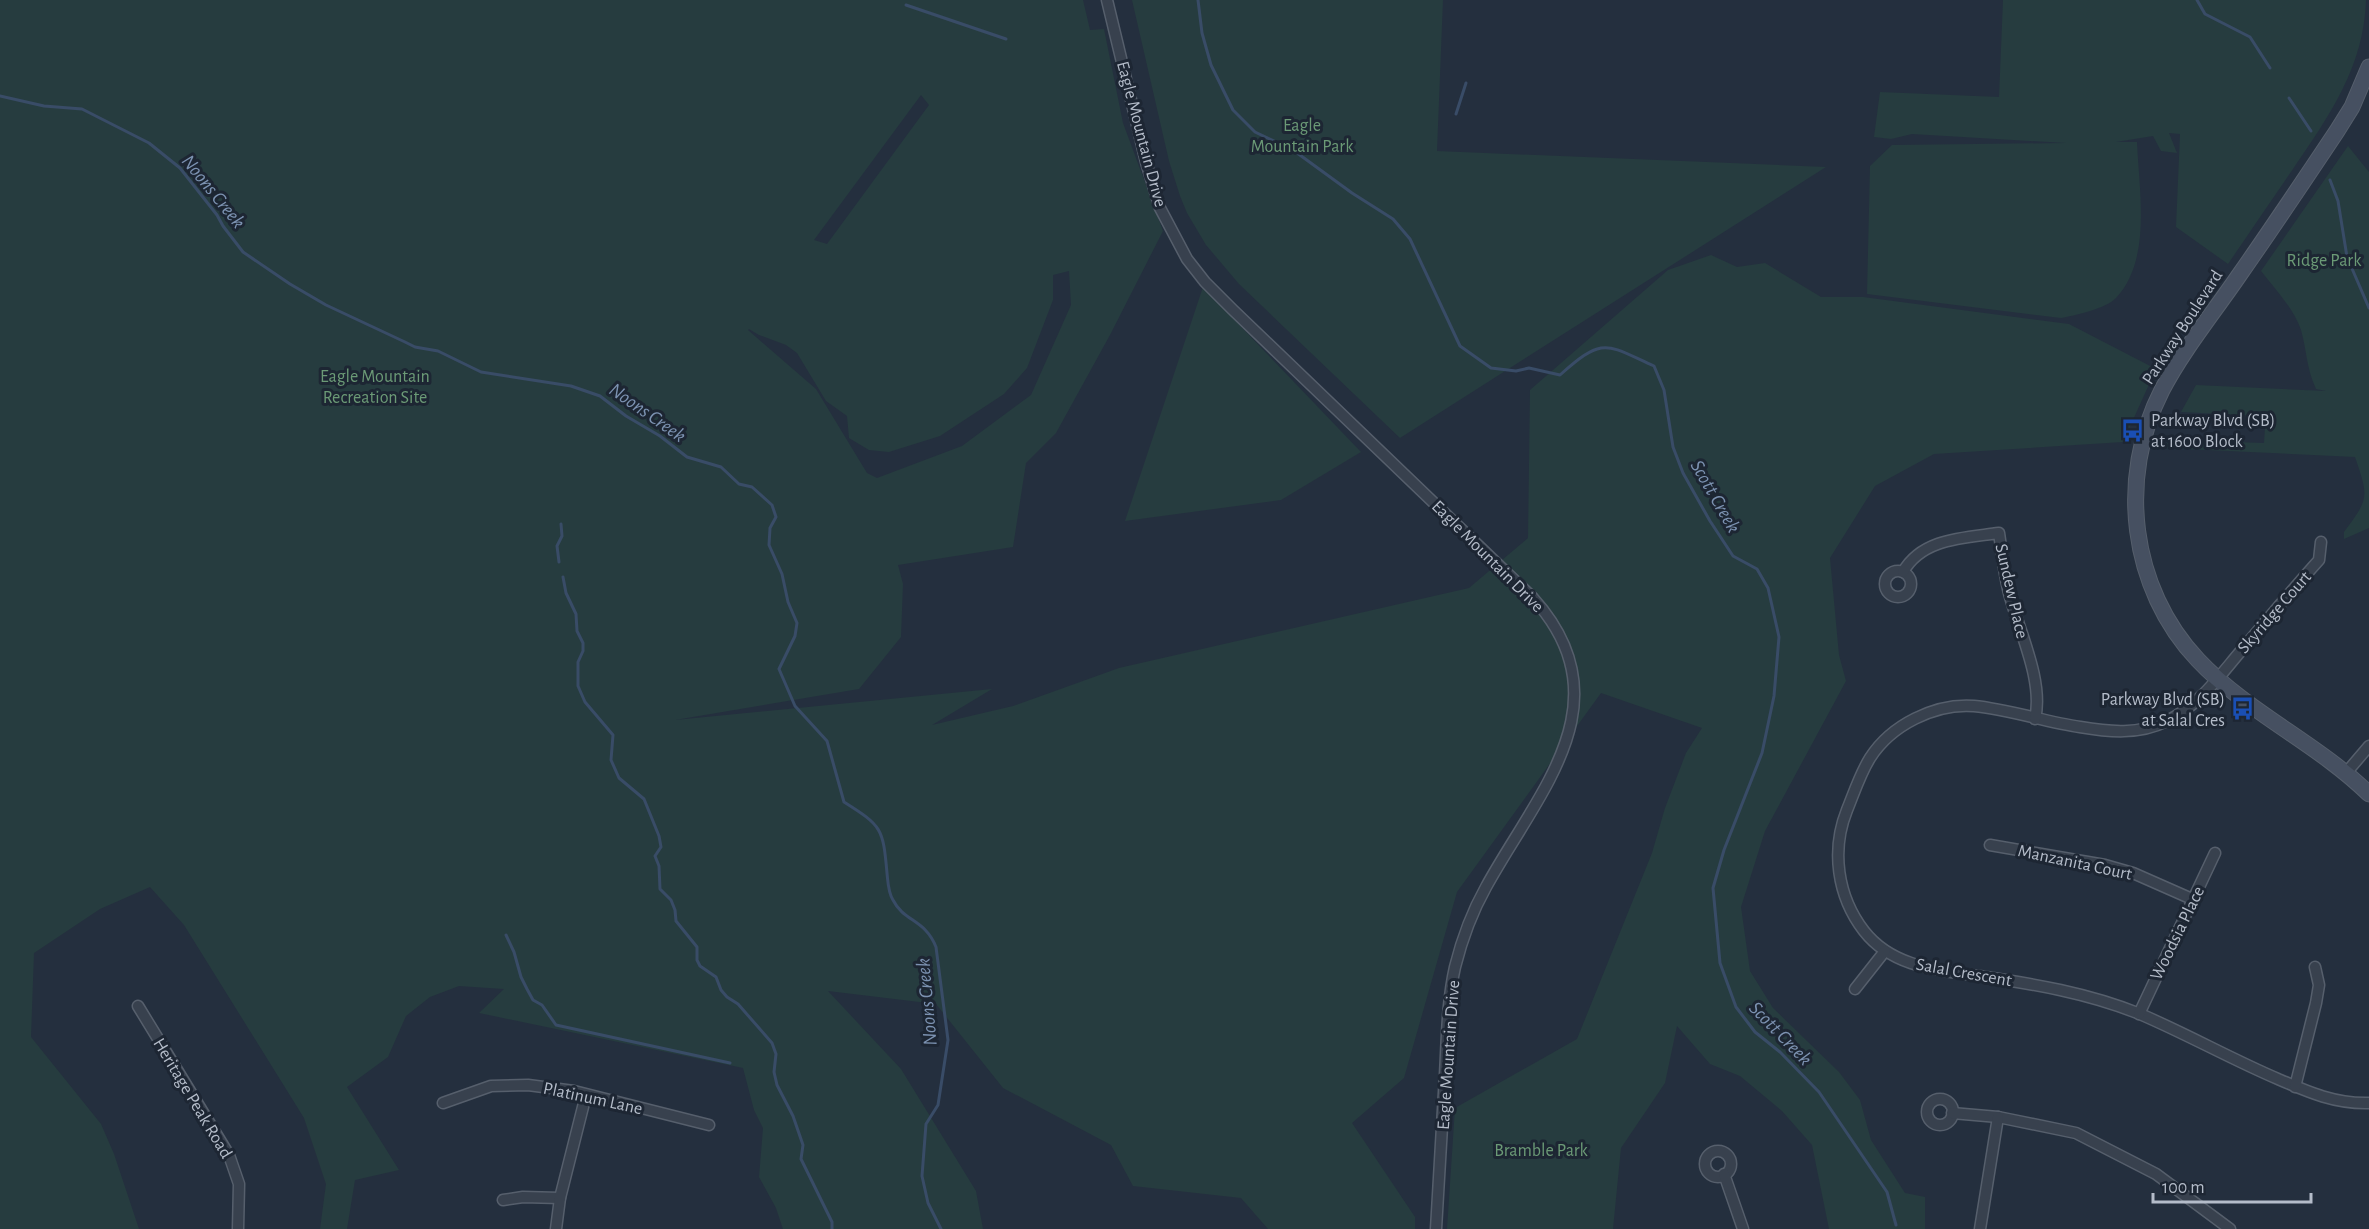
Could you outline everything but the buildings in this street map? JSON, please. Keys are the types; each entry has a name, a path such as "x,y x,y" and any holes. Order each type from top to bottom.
{"street":[{"name":"Eagle Mountain Drive","path":"1107,0 1153,186 1170,230 1187,259 1205,282 1233,310 1533,598 1554,625 1568,655 1574,702 1572,724 1565,747 1541,795 1479,900 1464,935 1455,967 1448,1019 1436,1229"},
{"name":"Parkway Boulevard","path":"2369,67 2352,107 2337,132 2167,382 2155,406 2141,448 2136,487 2136,516 2140,547 2147,572 2163,610 2180,638 2198,660 2218,678 2346,773 2369,794"},
{"name":"Sundew Place","path":"1903,572 1911,558 1933,546 1999,534 2008,591 2034,679 2038,701 2035,719"},
{"name":"Skyridge Court","path":"2218,678 2319,560 2321,542"},
{"name":"Salal Crescent","path":"2218,678 2198,700 2182,712 2163,723 2143,730 2104,732 1976,706 1944,708 1904,725 1880,746 1869,760 1844,819 1838,843 1838,857 1841,879 1851,909 1864,930 1885,951 1917,965 2069,990 2139,1014 2295,1087 2329,1100 2369,1103"},
{"path":"2346,773 2369,746"},
{"name":"Manzanita Court","path":"1990,845 2105,865 2133,873 2192,900"},
{"name":"Woodsia Place","path":"2139,1014 2215,853"},
{"path":"1855,989 1885,951"},
{"path":"2295,1087 2316,1004 2319,986 2315,967"},
{"name":"Heritage Peak Road","path":"138,1006 229,1155 239,1184 238,1229"},
{"name":"Platinum Lane","path":"442,1103 491,1086 528,1085 574,1091 709,1125"},
{"path":"556,1229 560,1198 586,1095"},
{"path":"1952,1113 1998,1117 2076,1133 2156,1174 2230,1229"},
{"path":"1980,1229 1998,1117"},
{"path":"1724,1174 1730,1185 1743,1229"},
{"path":"503,1200 523,1197 560,1198"}],"green space":[{"path":"0,0 1083,0 1090,30 1104,29 1123,123 1163,231 1110,335 1056,433 1026,463 1013,547 898,565 903,584 901,637 859,689 675,720 992,689 932,725 1013,706 1119,668 1469,588 1528,538 1530,390 1668,270 1711,255 1737,267 1765,263 1821,297 1863,297 2069,324 2156,369 2123,442 1934,454 1875,486 1830,558 1839,655 1846,681 1765,831 1741,907 1750,971 1773,1008 1839,1072 1860,1100 1871,1140 1905,1193 1925,1197 1925,1229 1829,1229 1812,1145 1782,1111 1740,1076 1710,1064 1677,1026 1665,1083 1621,1148 1613,1229 1447,1229 1455,1108 1577,1039 1652,853 1665,808 1686,753 1702,728 1601,693 1457,892 1404,1078 1352,1123 1415,1217 1415,1229 1268,1229 1241,1198 1133,1186 1111,1145 1003,1088 936,1004 828,991 901,1069 976,1191 983,1229 783,1229 776,1208 759,1177 763,1128 754,1110 743,1068 479,1013 504,989 459,986 430,997 406,1016 388,1057 347,1087 399,1170 355,1180 347,1229 320,1229 326,1184 304,1118 184,925 150,887 100,909 34,953 31,1037 101,1124 114,1154 139,1229 0,1229","holes":["921,95 929,105 827,244 814,240","1069,271 1071,305 1031,395 962,446 877,478 867,473 816,389 748,330 786,345 797,353 826,401 847,416 849,438 869,450 889,452 940,436 1004,394 1027,368 1053,300 1053,275"]},
{"name":"Eagle Mountain Park","path":"1132,0 1443,0 1437,151 1826,167 1400,438 1239,284 1206,245 1187,213 1169,161"},
{"path":"2003,0 2366,0 2359,47 2342,90 2319,130 2228,264 2176,227 2180,134 2169,133 2177,153 2161,151 2153,136 2116,142 2137,142 2141,224 2135,264 2127,282 2111,302 2090,311 2061,318 1867,294 1870,166 1892,145 2066,143 1912,134 1891,139 1874,137 1880,92 1999,97"},
{"name":"Ridge Park","path":"2348,146 2369,172 2369,528 2344,539 2344,532 2358,512 2364,497 2363,481 2355,457 2164,448 2169,440 2264,443 2265,428 2259,416 2181,412 2196,385 2326,391 2316,389 2310,373 2301,330 2294,314 2261,271"},
{"path":"1203,287 1361,452 1281,500 1125,521"}],"waterway":[{"name":"Scott Creek","path":"1198,0 1202,33 1211,65 1233,110 1255,132 1293,150 1352,193 1393,219 1410,239 1460,346 1491,368 1516,371 1529,368 1560,375 1586,354 1605,348 1625,353 1654,366 1664,390 1673,447 1683,473 1733,556 1757,569 1768,588 1779,637 1774,696 1762,753 1724,850 1713,888 1720,963 1736,1007 1755,1032 1780,1052 1819,1092 1887,1192 1896,1225"},
{"path":"2197,0 2205,14 2250,37 2270,68"},
{"path":"906,5 1006,39"},
{"path":"1456,114 1466,83"},
{"name":"Noons Creek","path":"0,96 44,106 82,109 149,143 180,168 243,252 326,305 415,347 438,351 481,372 571,386 600,396 687,457 721,467 739,484 752,487 772,505 776,517 770,528 769,545 782,574 788,602 797,623 795,636 779,669 795,706 827,741 844,802 873,823 882,837 888,887 893,900 903,913 926,931 936,947 948,1040 938,1105 926,1124 922,1176 928,1203 941,1229"},
{"path":"2289,98 2311,131"},
{"path":"2330,180 2338,201 2347,257 2369,308"},
{"path":"559,562 557,546 562,536 561,524"},
{"path":"563,577 566,593 576,614 577,631 583,643 583,651 578,662 578,686 585,702 613,735 611,760 619,778 644,799 659,836 661,847 655,856 659,866 660,889 671,900 676,921 697,947 697,960 700,966 716,977 721,990 738,1004 772,1043 776,1054 774,1072 777,1085 793,1116 803,1145 801,1159 832,1222 832,1229"},
{"path":"506,935 514,952 521,977 533,1000 542,1005 556,1025 730,1063"}],"place":[{"name":"Parkway Blvd (SB) at 1600 Block","path":"2133,430"},
{"name":"Parkway Blvd (SB) at Salal Cres","path":"2243,709"}],"park label":[{"name":"Eagle Mountain Recreation Site","path":"375,386"},
{"name":"Bramble Park","path":"1541,1150"}]}
